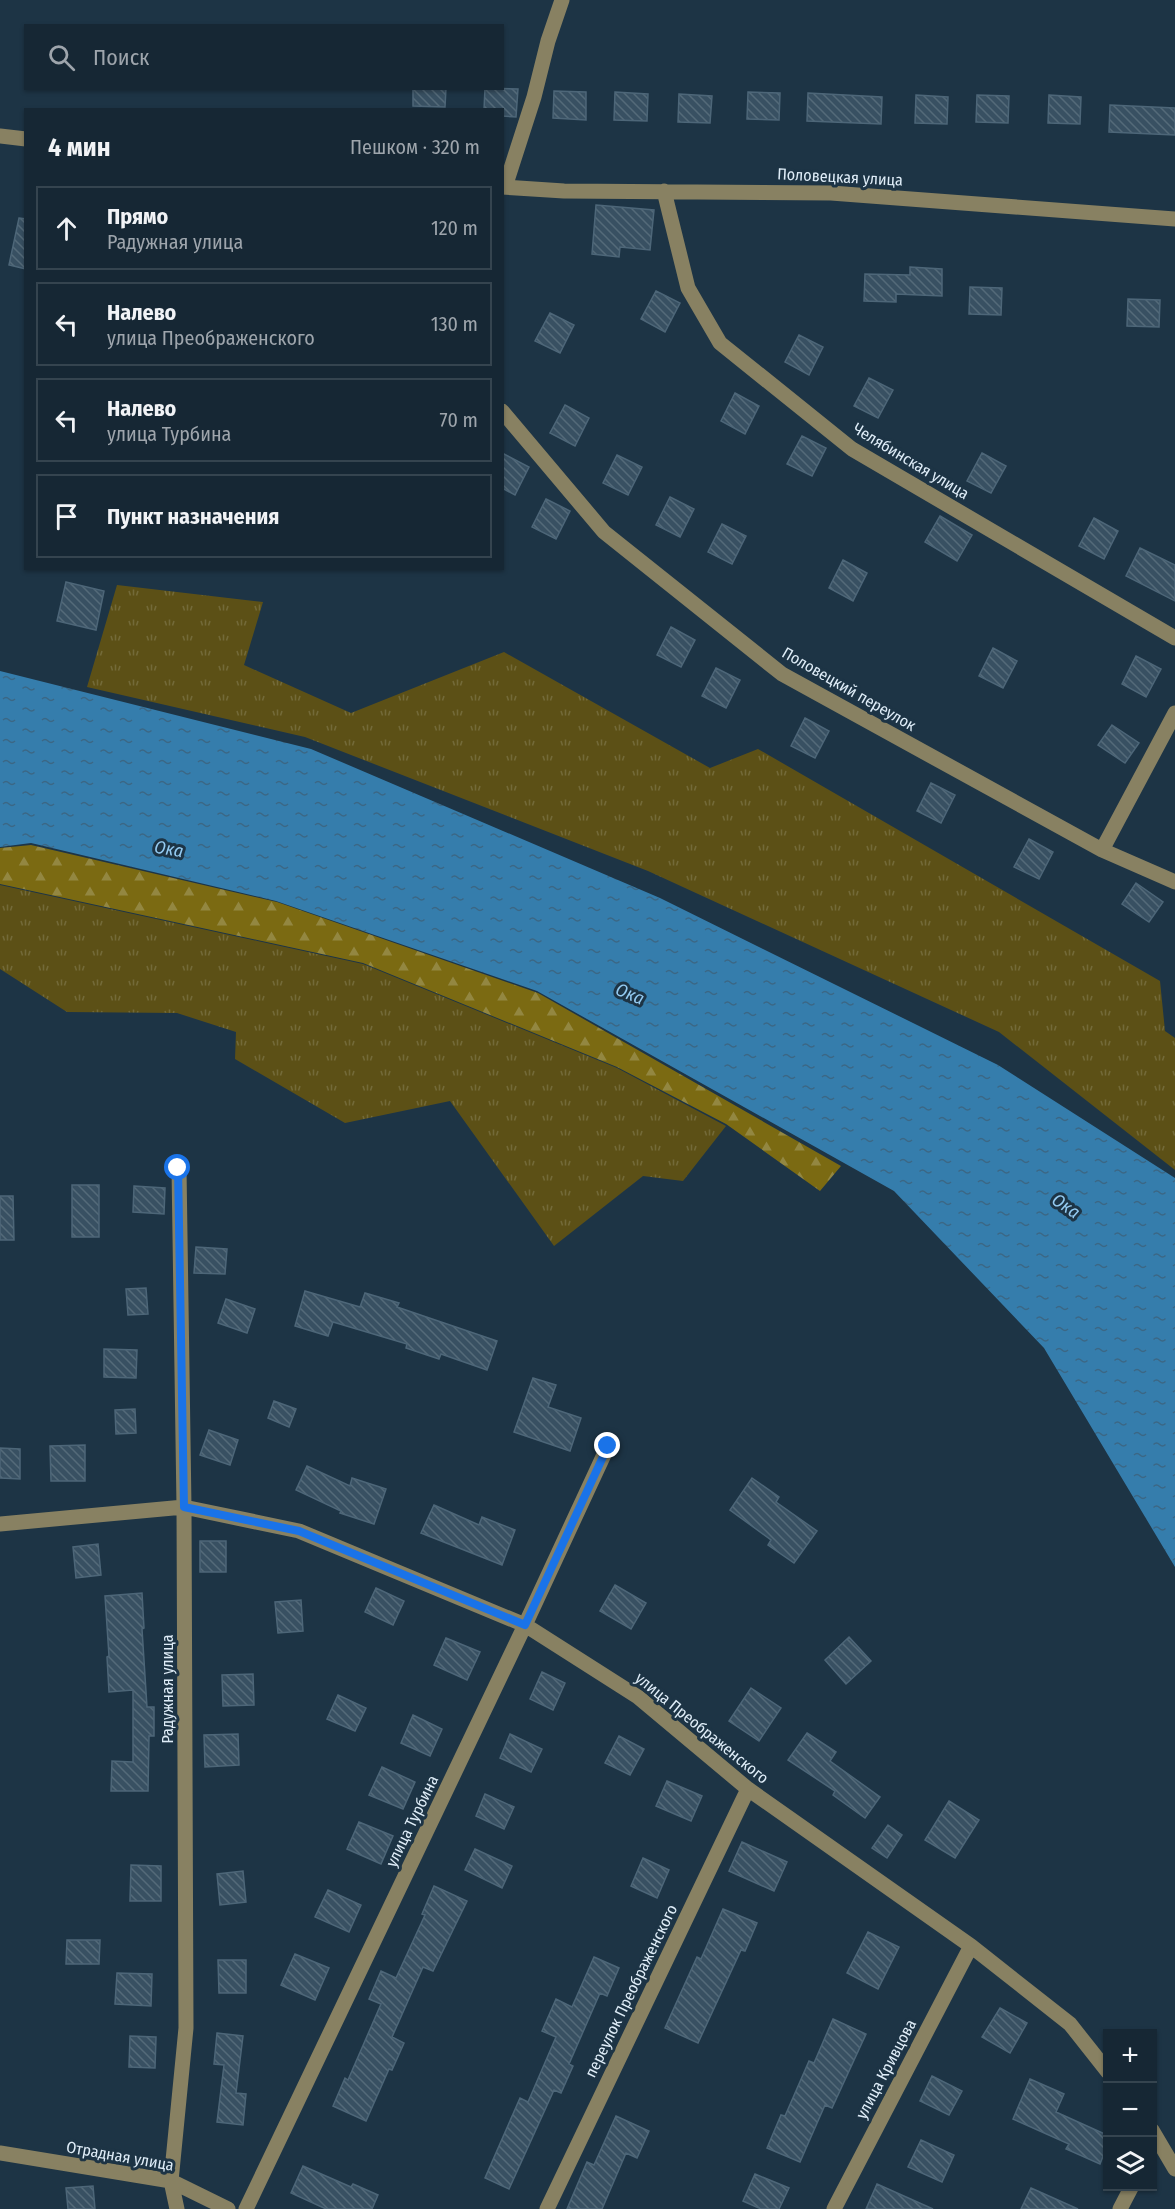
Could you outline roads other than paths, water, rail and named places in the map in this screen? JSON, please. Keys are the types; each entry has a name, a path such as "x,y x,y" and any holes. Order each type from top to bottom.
{"street":[{"path":"504,184 534,97 548,41 562,0"},
{"path":"0,136 24,139"},
{"name":"Половецкая улица","path":"504,187 564,191 831,193 1175,219"},
{"name":"Челябинская улица","path":"664,191 688,288 720,343 852,449 1175,639"},
{"name":"Половецкий переулок","path":"504,413 604,532 782,674 1102,850 1175,882"},
{"path":"1102,850 1175,713"},
{"name":"Радужная улица","path":"177,2209 171,2181 186,2028 184,1507 178,1168"},
{"name":"улица Турбина","path":"246,2209 608,1446"},
{"name":"улица Преображенского","path":"0,1524 184,1507 299,1531 525,1625 638,1697 748,1789 971,1946 1070,2024 1103,2067"},
{"name":"переулок Преображенского","path":"547,2209 748,1789"},
{"name":"улица Кривцова","path":"834,2209 971,1946"},
{"path":"1157,2142 1175,2169"},
{"name":"Отрадная улица","path":"0,2153 171,2181 228,2209"},
{"path":"1120,2209 1130,2191"}],"water":[{"name":"Ока","path":"0,671 311,749 660,898 998,1065 1175,1178 1175,1567 1044,1348 894,1191 537,991 276,901 31,843 0,847"}]}
